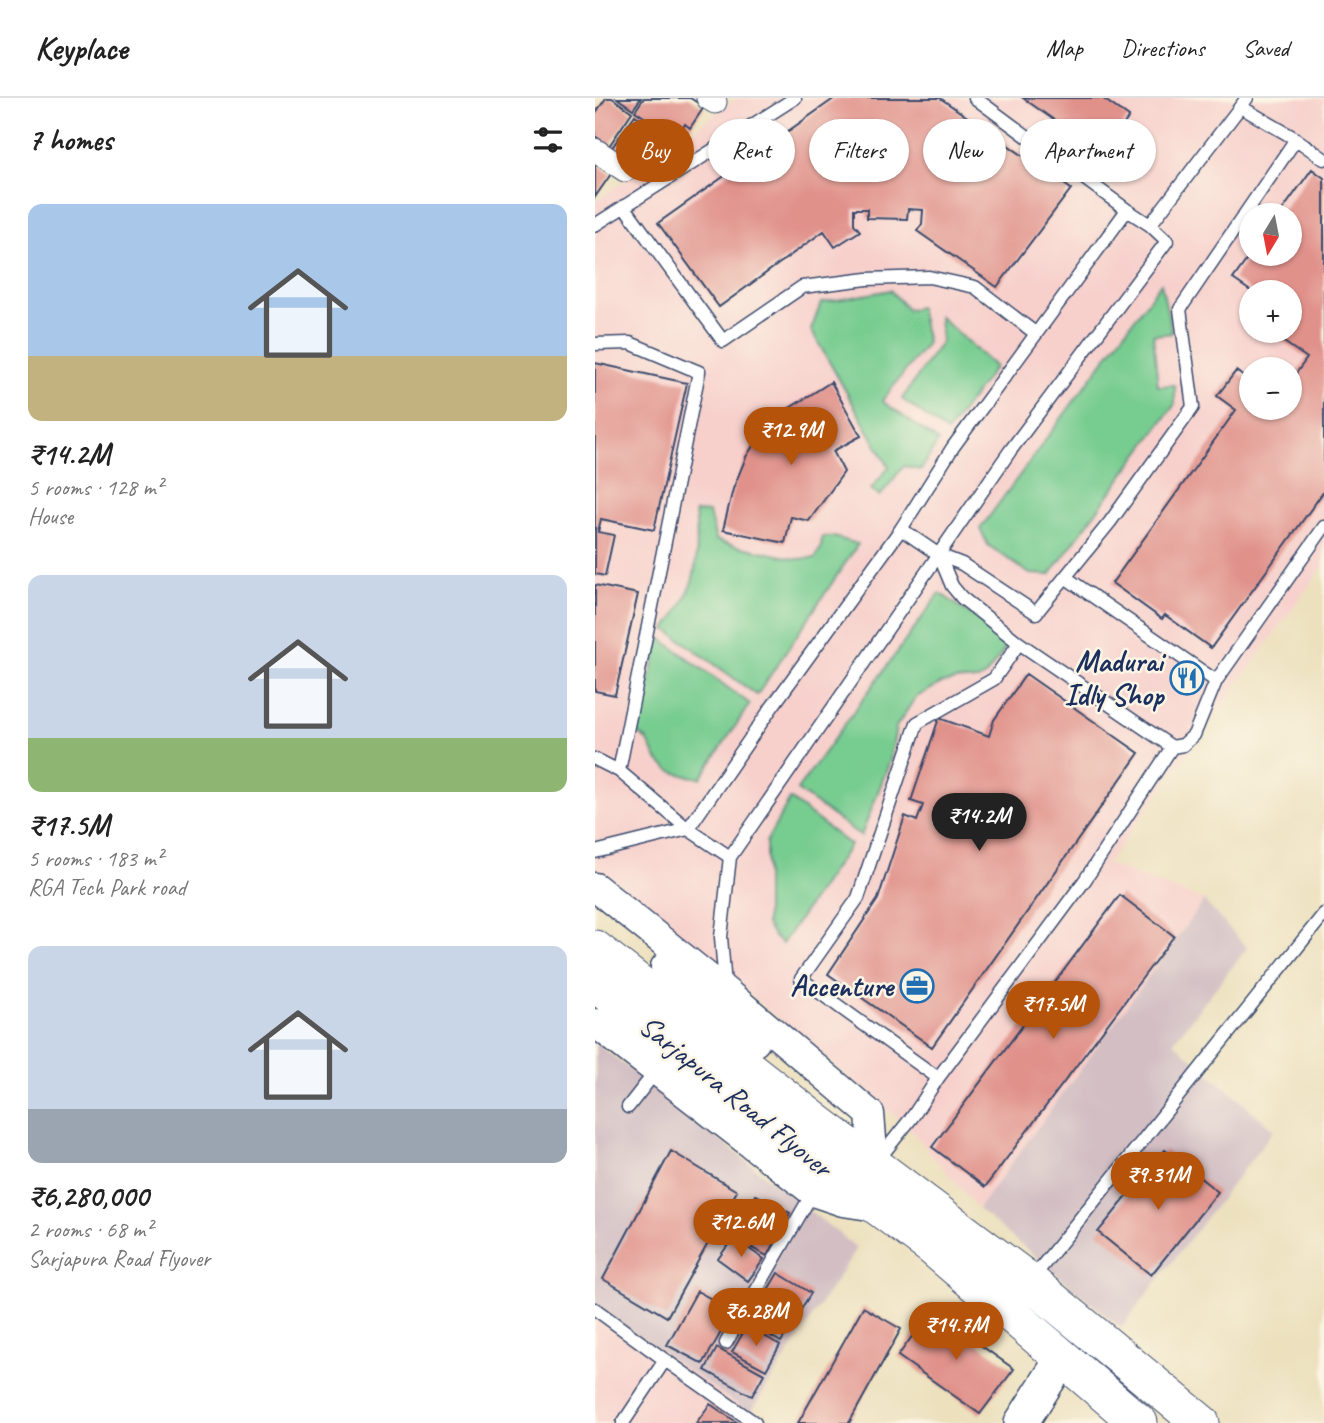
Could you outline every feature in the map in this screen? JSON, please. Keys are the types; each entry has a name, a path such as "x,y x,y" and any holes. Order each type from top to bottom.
{"main road":[{"name":"Sarjapura Road Flyover","path":"595,949 1030,1282 1201,1423"},
{"name":"Sarjapura Road Flyover","path":"595,983 812,1157 930,1245 1139,1423"},
{"path":"1021,1423 1062,1359"}],"street":[{"path":"595,150 616,164"},
{"path":"595,887 857,1125 867,1159"},
{"path":"595,910 720,1000"},
{"path":"595,1023 814,1192 843,1202 878,1207"}],"lane":[{"path":"595,225 796,98"},
{"path":"720,1000 721,937 730,857 1010,450 1167,242 1150,225 975,98"},
{"path":"1150,225 1244,102 1324,159"},
{"path":"901,529 939,555 962,564 1036,613 1110,522 1193,407 1180,309 1296,139"},
{"path":"624,206 723,341 802,287 867,279 929,277 975,287 1035,333"},
{"path":"595,852 688,829 772,707 901,529 953,447 1127,210"},
{"path":"595,344 629,344 699,372 619,771"},
{"path":"939,555 952,586 962,598 1019,643 1172,747 1183,745 1194,735 1216,681 1324,527"},
{"path":"1065,577 1216,681"},
{"path":"938,1078 801,979 858,898 917,723 994,679 1019,643"},
{"path":"867,1159 913,1116 1084,880 1172,747"},
{"path":"595,759 619,771 688,829 730,857"},
{"path":"1030,1282 1324,914"},
{"path":"628,1107 657,1070"},
{"path":"726,1343 814,1192"},
{"path":"595,1309 755,1423"},
{"path":"623,1423 665,1360"}],"shaded area":[{"path":"737,98 1324,98 1324,565 1107,864 1204,901 978,1209 908,1127 595,866 595,202 622,182 694,182 694,129 708,119 708,182 795,182 795,119 708,119"},
{"path":"1204,901 1247,948 1173,1042 1274,1130 1121,1328 978,1209"},
{"path":"595,1042 857,1248 750,1413 595,1307"},
{"path":"595,1307 750,1413 764,1423 595,1423"}],"green space":[{"path":"1161,283 1172,333 1153,335 1158,386 1175,385 1175,404 1050,575 1030,574 988,545 980,529"},
{"path":"890,290 908,310 919,307 927,343 882,401 938,441 921,470 904,466 880,496 871,489 889,467 811,330 821,303"},
{"path":"939,316 995,367 947,432 902,399 941,342"},
{"path":"695,512 709,513 716,540 796,559 815,558 821,548 822,537 834,537 858,544 757,695 666,629 684,600 694,574 697,546"},
{"path":"940,593 1004,638 1005,649 985,676 978,680 942,683 915,698 896,727 890,761 861,836 797,790"},
{"path":"660,638 750,704 701,778 667,768 655,756 646,739 637,733"},
{"path":"790,799 850,845 782,944 766,925 766,842"}],"building":[{"path":"606,98 612,98 632,112 627,119 616,119 616,136 609,146 595,136 595,114"},
{"path":"617,98 641,98 633,109"},
{"path":"644,98 690,98 704,107 694,122 694,119 647,119 635,111"},
{"path":"835,98 940,98 970,119 923,119 923,182 1006,182 1006,144 1020,154 1020,182 1061,182 1071,189 997,287 917,231 922,224 923,210 908,209 907,219 867,218 867,209 854,209 854,224 860,231 835,247 824,231 719,307 658,223 716,182 795,182 795,126"},
{"path":"1023,98 1102,98 1129,117 1128,119 1053,119"},
{"path":"595,163 611,174 595,197"},
{"path":"1312,169 1324,178 1324,491 1211,648 1165,615 1162,619 1112,583 1236,410 1217,396 1236,371 1239,373 1239,420 1302,420 1302,365 1307,358 1285,343 1302,343 1302,280 1239,280 1239,283 1233,279 1242,266 1302,266 1302,203 1288,203"},
{"path":"595,363 687,383 654,530 601,519 598,532 614,535 605,576 595,574"},
{"path":"831,382 861,436 833,451 844,472 809,521 791,517 785,543 723,530 733,489 755,443 785,411"},
{"path":"595,585 638,594 615,695 595,691"},
{"path":"1026,674 1139,753 932,1047 828,974 878,899 905,816 917,821 923,805 911,801 939,718 989,736 994,720"},
{"path":"1120,895 1174,936 985,1187 932,1147"},
{"path":"1165,1150 1218,1192 1151,1275 1098,1232"},
{"path":"671,1151 737,1191 667,1317 603,1279"},
{"path":"756,1195 790,1213 767,1256 752,1248 754,1244 735,1233"},
{"path":"733,1238 764,1259 748,1281 718,1259"},
{"path":"778,1273 811,1293 781,1342 748,1323"},
{"path":"697,1291 733,1311 703,1364 667,1345"},
{"path":"863,1307 901,1329 849,1423 798,1423"},
{"path":"931,1310 1014,1369 980,1414 898,1356"},
{"path":"747,1326 780,1345 766,1370 732,1352"},
{"path":"717,1348 764,1374 752,1396 705,1370"},
{"path":"710,1404 738,1423 696,1423"}],"place":[{"name":"Madurai Idly Shop","path":"1187,678"},
{"name":"Accenture","path":"917,986"}]}
